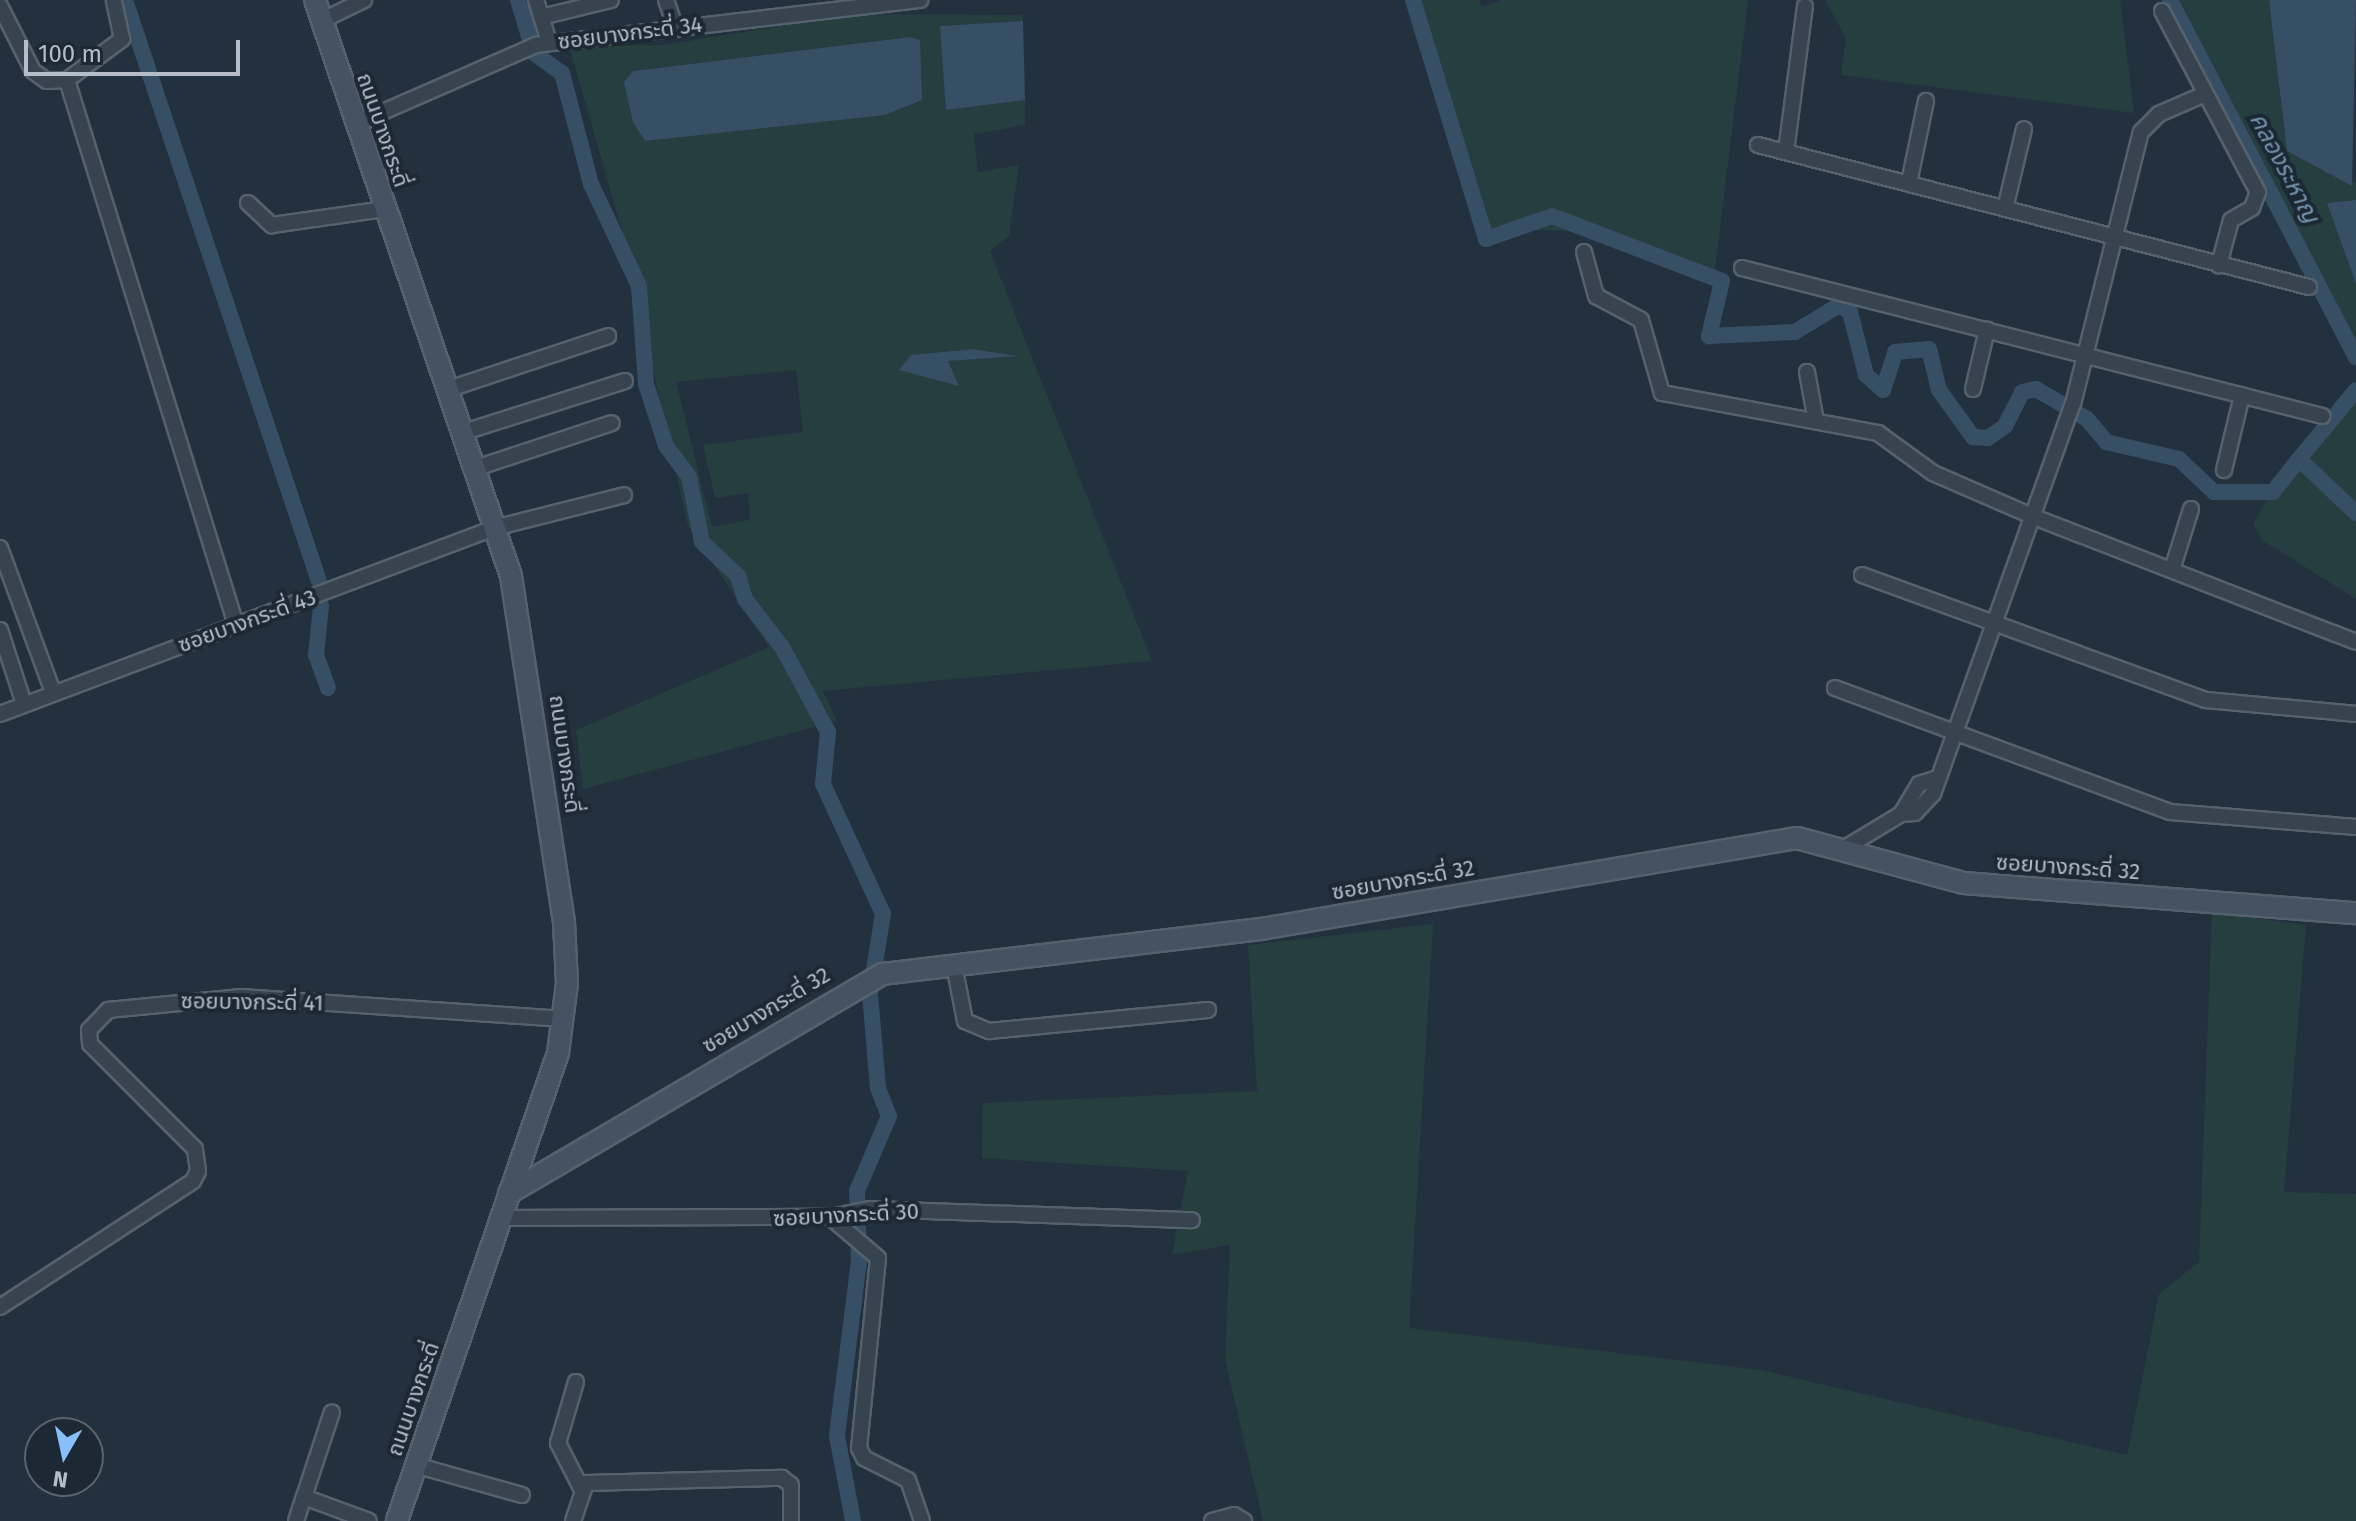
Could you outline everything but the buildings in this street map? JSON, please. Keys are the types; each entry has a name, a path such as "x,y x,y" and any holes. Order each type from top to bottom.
{"street":[{"path":"0,6 33,71 47,81 67,80 122,39 114,0"},
{"name":"ถนนบางกระดี่","path":"315,0 494,528 527,656 564,922 564,1019 509,1193 397,1521"},
{"path":"321,21 364,0"},
{"path":"535,45 541,17 536,0"},
{"path":"541,17 611,0"},
{"path":"666,0 676,29"},
{"name":"ซอยบางกระดี่ 34","path":"355,124 535,45 676,29 857,1 920,0"},
{"path":"1786,152 1805,6"},
{"path":"2162,11 2258,192 2252,208 2231,220 2219,265"},
{"path":"67,80 236,625"},
{"path":"1840,851 1901,814 1915,813 1938,778 1998,622 2073,404 2118,238 2141,132 2159,114 2205,94"},
{"path":"1909,183 1926,101"},
{"path":"2005,209 2024,129"},
{"path":"1758,145 2309,287"},
{"path":"248,203 272,225 384,209"},
{"path":"1584,252 1596,296 1641,320 1662,393 1878,433 1933,473 2034,517 2356,642"},
{"path":"1742,268 2322,416"},
{"path":"1973,389 1987,330"},
{"path":"446,390 608,336"},
{"path":"1807,372 1816,421"},
{"path":"461,433 625,381"},
{"path":"2224,470 2242,395"},
{"path":"473,469 612,423"},
{"name":"ซอยบางกระดี่ 43","path":"0,714 494,528 624,495"},
{"path":"2172,570 2191,509"},
{"path":"0,548 53,692"},
{"path":"1862,575 2206,700 2356,714"},
{"path":"0,630 24,704"},
{"path":"1835,688 2170,812 2356,827"},
{"name":"ซอยบางกระดี่ 32","path":"509,1193 874,977 1261,929 1772,840 1811,839 1840,851 1964,883 2356,913"},
{"path":"954,965 965,1021 989,1031 1208,1010"},
{"name":"ซอยบางกระดี่ 41","path":"0,1307 198,1171 195,1149 90,1044 89,1030 108,1010 241,997 564,1019"},
{"name":"ซอยบางกระดี่ 30","path":"500,1218 830,1217 868,1209 1192,1220"},
{"path":"830,1217 878,1258 859,1448 875,1465 908,1480 922,1521"},
{"path":"573,1521 581,1488 558,1443 576,1382"},
{"path":"296,1521 332,1412"},
{"path":"415,1465 522,1495"},
{"path":"581,1488 782,1478 791,1485 791,1521"},
{"path":"304,1497 369,1521"},
{"path":"1212,1521 1234,1515 1244,1521"}],"green space":[{"path":"1409,0 1479,0 1482,7 1501,0 1748,0 1713,285 1572,231 1536,230 1484,245"},
{"path":"1825,0 2120,0 2134,113 1841,75 1846,38"},
{"path":"2178,0 2269,0 2287,151 2356,183 2356,200 2328,204 2356,284 2356,341"},
{"path":"853,14 1022,15 1023,21 941,26 946,110 1025,100 1025,125 974,134 978,172 1019,165 1009,236 990,251 1152,661 823,691 837,721 583,789 576,730 769,647 688,526 623,234 569,46 664,45","holes":["910,37 646,141 633,71","973,349 1013,355 948,361 958,385 900,369 912,355","796,370 803,432 703,445 715,498 748,493 750,520 712,527 676,382"]},
{"path":"2356,385 2356,599 2262,540 2253,523 2286,466"},
{"path":"2212,912 2306,925 2284,1192 2356,1194 2356,1521 1263,1521 1225,1360 1230,1245 1172,1255 1188,1171 982,1158 983,1103 1257,1091 1248,945 1433,924 1409,1328 1761,1370 2127,1455 2159,1294 2199,1262"}],"water":[{"path":"2269,0 2356,0 2352,186 2287,151"},
{"path":"1023,21 1025,100 946,110 940,26"},
{"path":"910,37 920,40 922,100 885,115 645,141 633,122 624,82 633,71"},
{"path":"2356,200 2356,284 2327,203"},
{"path":"973,349 1018,356 948,361 959,386 899,370 911,355"}],"waterway":[{"path":"125,0 319,581"},
{"path":"518,0 534,53 562,73 591,184 639,286 646,384 666,446 689,477 702,542 738,576 745,599 782,647 828,732 823,784 883,914 870,994 878,1088 889,1116 857,1191 859,1261 837,1436 853,1521"},
{"path":"1413,0 1486,239 1552,216 1722,281 1709,336 1795,332 1839,305 1850,312 1866,375 1883,390 1895,352 1929,349 1939,390 1973,437 1988,438 2005,426 2022,392 2036,389 2087,419 2106,442 2179,459 2214,492 2273,492 2299,459 2356,513"},
{"name":"คลองระหาญ","path":"2170,0 2356,357"},
{"path":"2299,459 2356,390"},
{"path":"321,606 316,655 328,688"}]}
